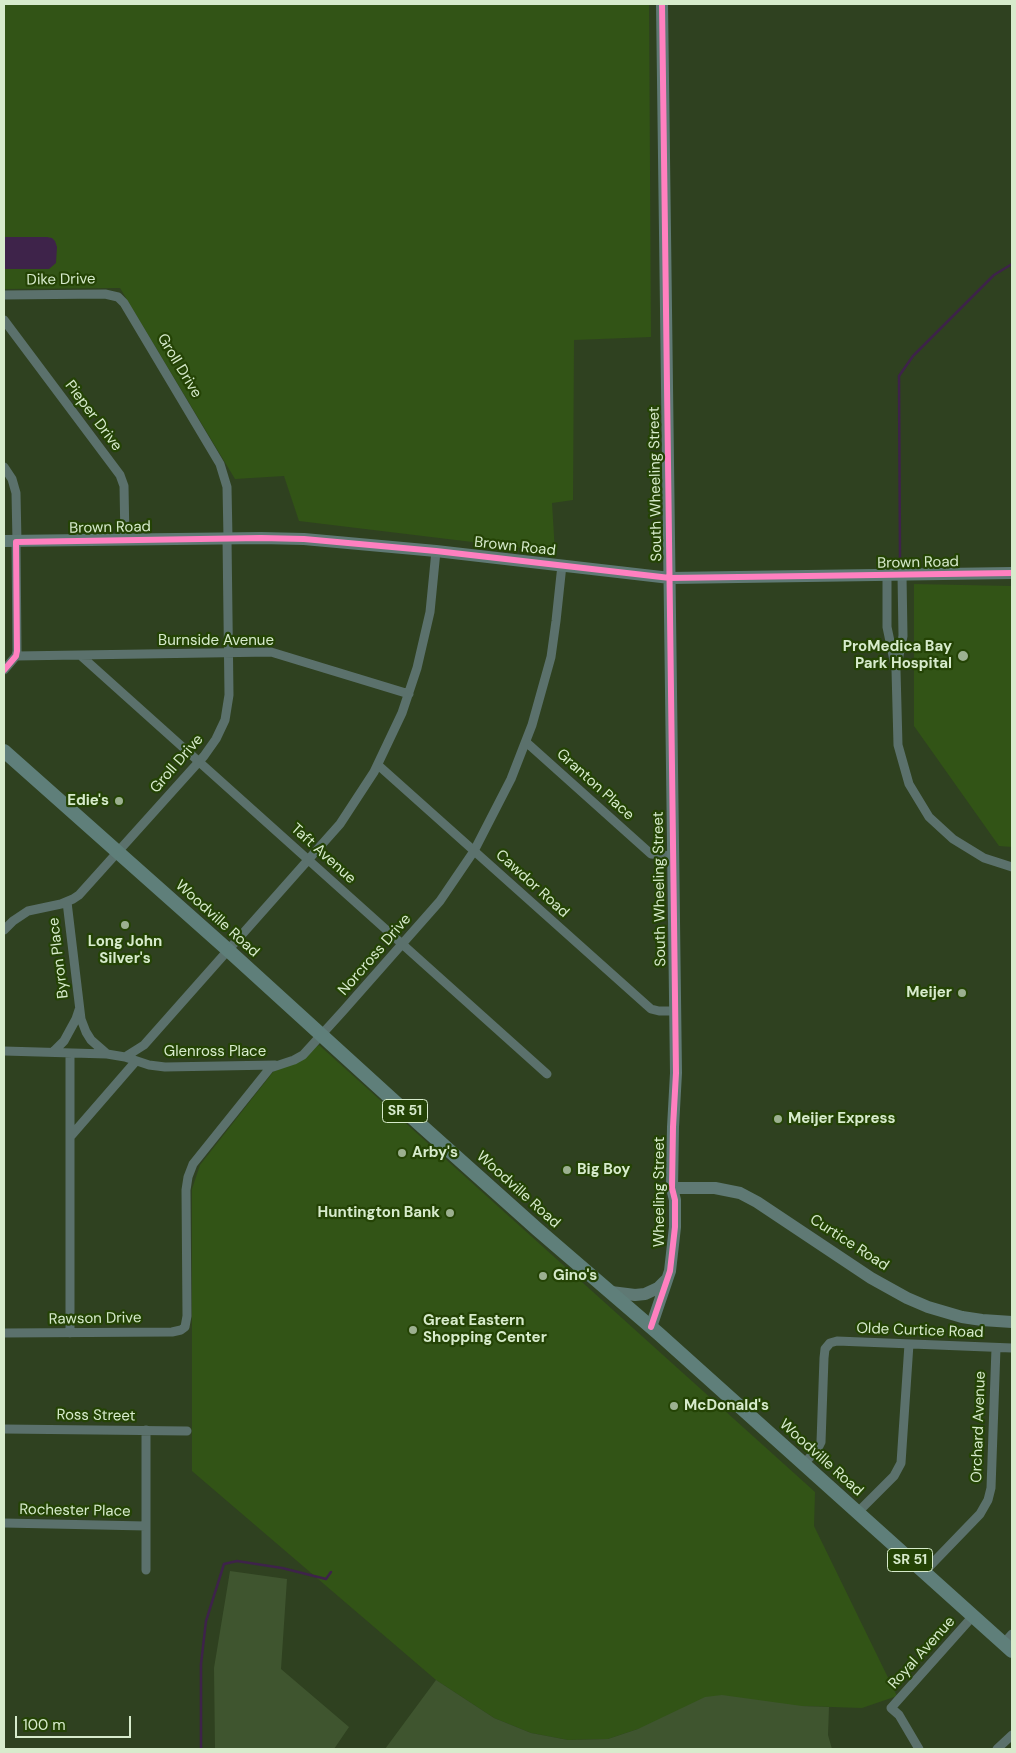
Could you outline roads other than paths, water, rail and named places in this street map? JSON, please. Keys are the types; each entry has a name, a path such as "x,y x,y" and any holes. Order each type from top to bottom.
{"main road":[{"name":"Woodville Road","path":"4,751 973,1616 1009,1643"}],"street":[{"name":"South Wheeling Street","path":"662,4 675,1054"},
{"name":"Dike Drive","path":"4,295 105,294 118,297"},
{"name":"Groll Drive","path":"4,930 28,911 67,902 79,895 198,762 216,739 225,720 229,695 227,487 220,464 128,308 118,297"},
{"name":"Pieper Drive","path":"4,320 120,475 124,486 125,540"},
{"path":"4,467 12,479 16,493 12,542 16,656 4,670"},
{"name":"Brown Road","path":"12,542 284,538 562,565 670,578 1012,573"},
{"path":"125,1057 144,1045 308,860 344,818 378,765 402,713 420,659 428,625 436,552"},
{"name":"Norcross Drive","path":"275,1065 299,1058 322,1035 440,901 474,851 500,801 526,742 538,706 551,657 562,565"},
{"path":"896,670 903,636 902,575"},
{"path":"887,576 887,627 896,670 898,745 906,776 929,817 953,840 984,858 1012,866"},
{"name":"Burnside Avenue","path":"16,656 276,653 409,694"},
{"name":"Taft Avenue","path":"80,655 547,1074"},
{"name":"Granton Place","path":"526,742 651,854 672,856"},
{"name":"Cawdor Road","path":"378,765 651,1009 674,1011"},
{"name":"Byron Place","path":"67,902 79,1010 86,1032 107,1054"},
{"name":"Byron Place","path":"53,1052 64,1041 79,1010"},
{"name":"Glenross Place","path":"4,1051 107,1054 125,1057 149,1065 165,1067 275,1065"},
{"path":"70,1053 70,1333"},
{"name":"Wheeling Street","path":"651,1327 668,1277 675,1228 675,1200 672,1188 675,1054"},
{"path":"70,1137 136,1061"},
{"name":"Rawson Drive","path":"4,1334 172,1332 181,1330 184,1327 187,1316 186,1190 188,1177 193,1164 270,1068 275,1065"},
{"name":"Curtice Road","path":"672,1188 715,1188 734,1191 757,1202 857,1269 907,1298 928,1307 962,1317 1012,1322"},
{"path":"611,1292 635,1295 645,1294 658,1288 668,1277"},
{"name":"Olde Curtice Road","path":"803,1465 821,1442 823,1365 824,1352 828,1345 837,1341 1012,1348"},
{"path":"857,1513 894,1476 900,1467 904,1437 909,1344"},
{"name":"Orchard Avenue","path":"924,1572 980,1514 988,1500 991,1488 996,1348"},
{"name":"Ross Street","path":"4,1429 187,1431"},
{"path":"146,1430 146,1570"},
{"name":"Rochester Place","path":"4,1523 146,1526"},
{"name":"Royal Avenue","path":"920,1749 899,1715 891,1708 973,1616"},
{"path":"997,1749 1012,1735"}],"waterway":[{"path":"900,560 899,376 913,356 994,275 1012,264"},
{"path":"201,1749 201,1664 206,1621 224,1564 237,1561 282,1568 326,1579 331,1572"}],"place":[{"name":"ProMedica Bay Park Hospital","path":"963,656"},
{"name":"Edie's","path":"119,801"},
{"name":"Long John Silver's","path":"125,925"},
{"name":"Meijer","path":"962,993"},
{"name":"Meijer Express","path":"778,1119"},
{"name":"Arby's","path":"402,1153"},
{"name":"Big Boy","path":"567,1170"},
{"name":"Huntington Bank","path":"450,1213"},
{"name":"Gino's","path":"543,1276"},
{"name":"Great Eastern Shopping Center","path":"413,1330"},
{"name":"McDonald's","path":"674,1406"}]}
